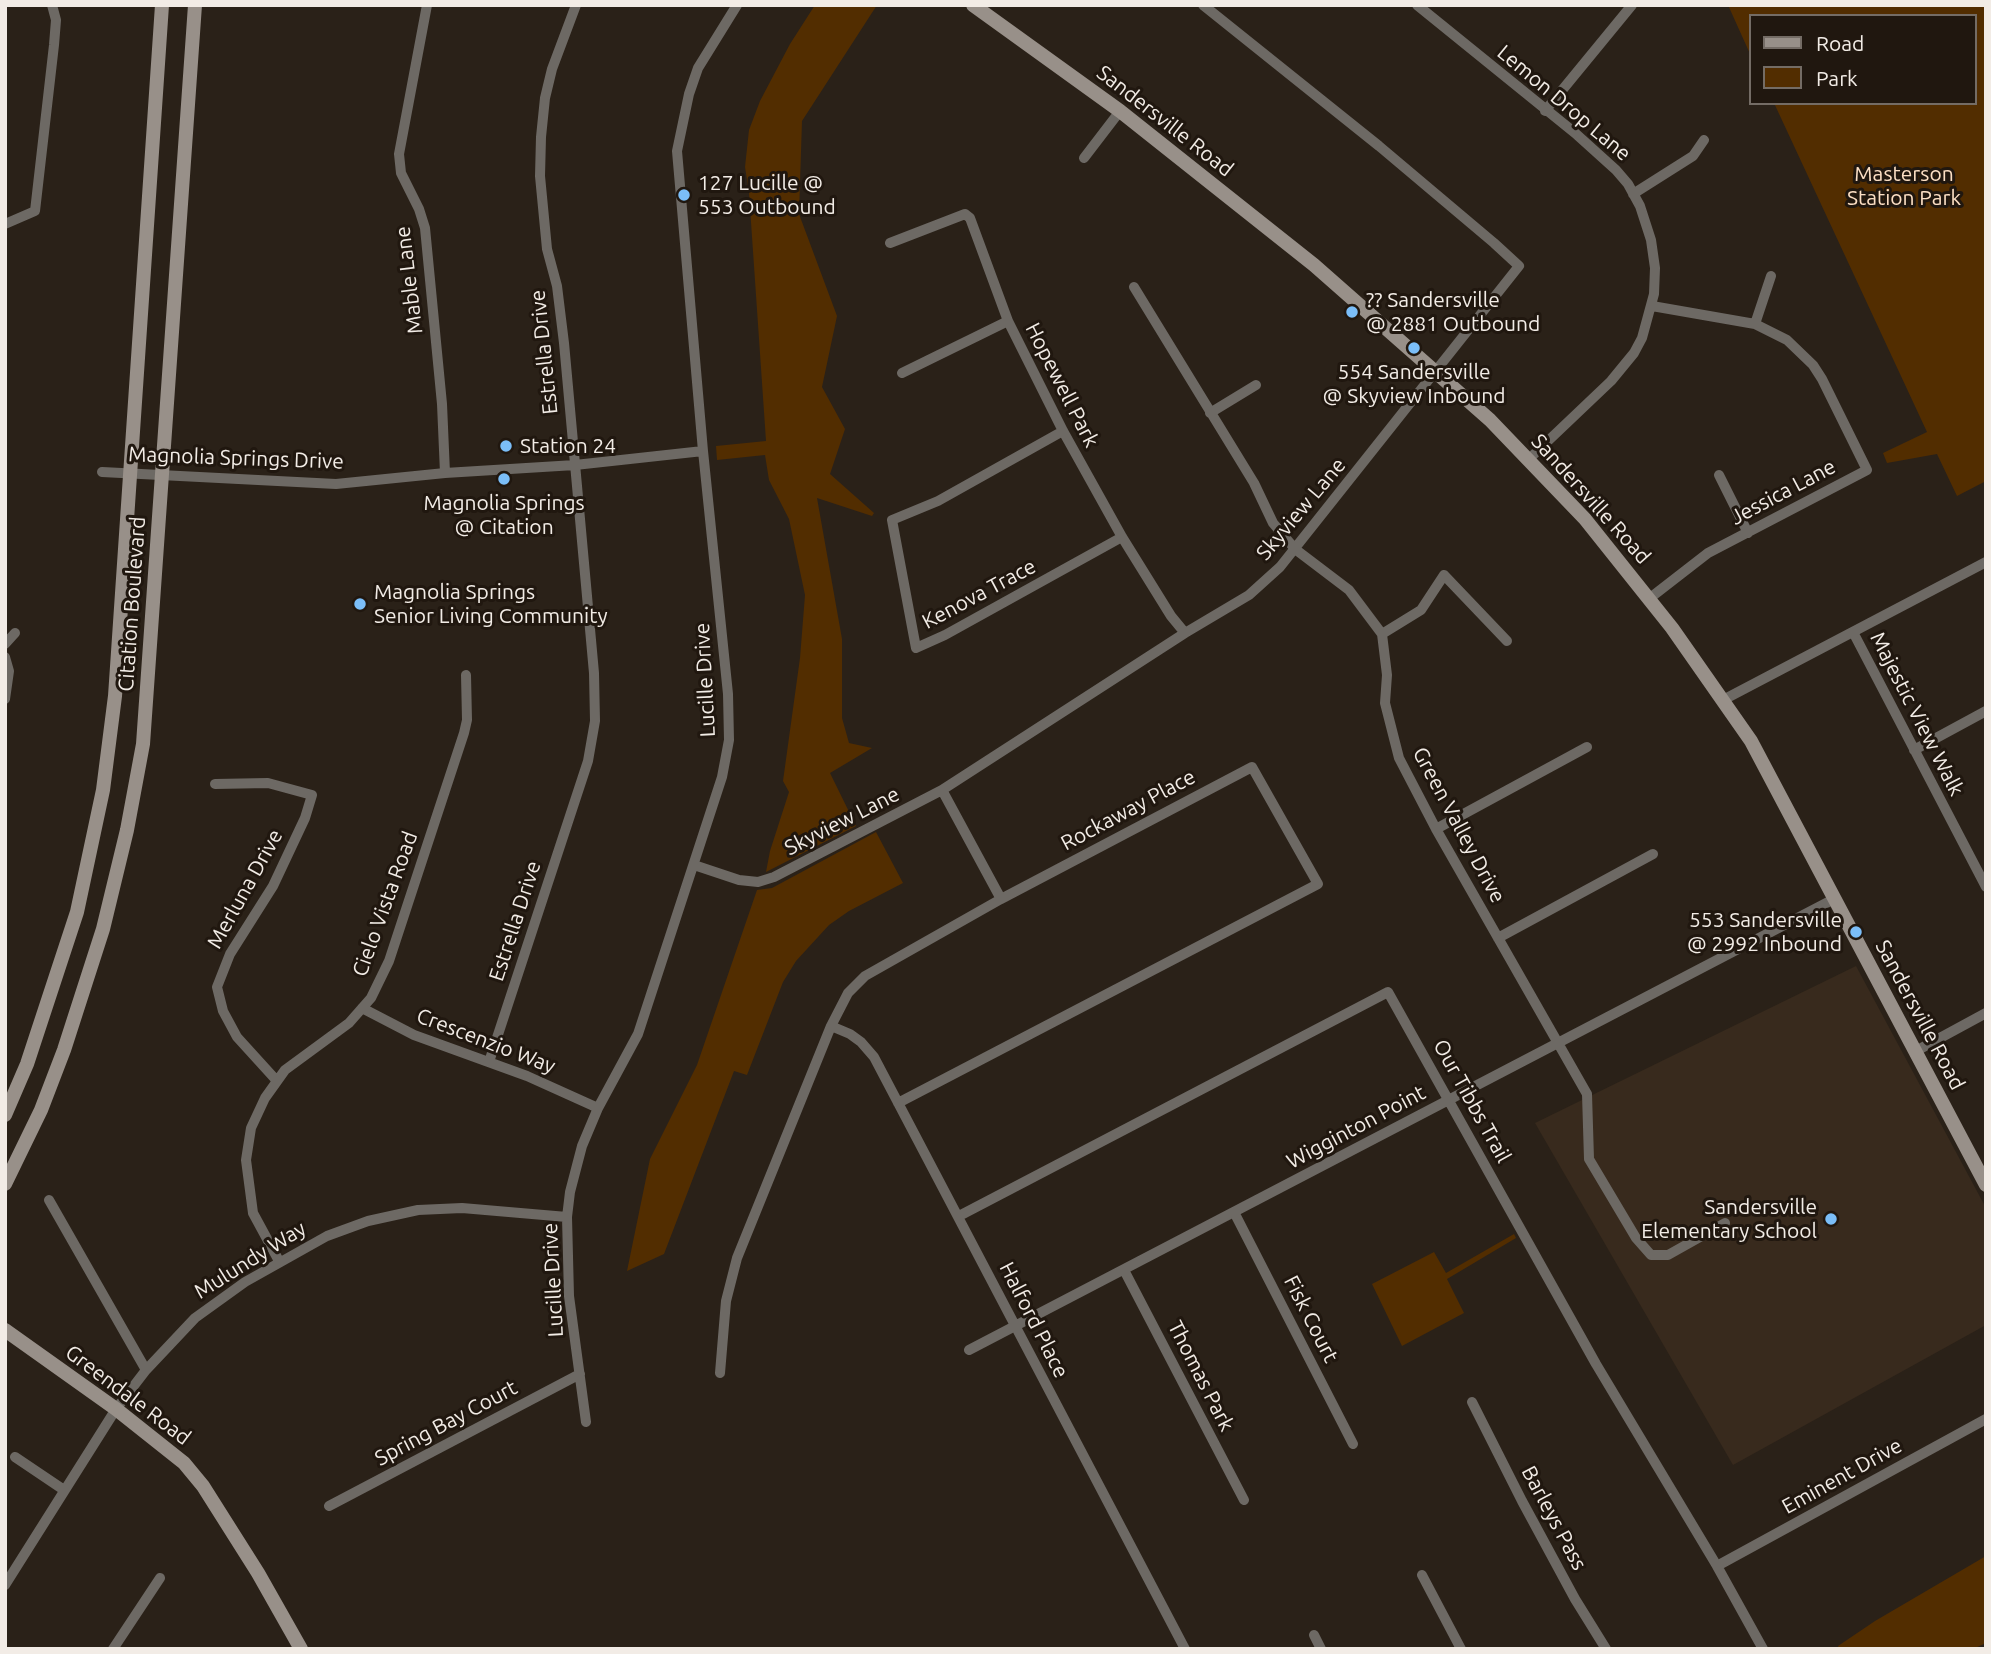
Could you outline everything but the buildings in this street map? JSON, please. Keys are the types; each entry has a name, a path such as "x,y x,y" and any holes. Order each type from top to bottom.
{"main road":[{"name":"Citation Boulevard","path":"5,1115 27,1064 77,912 103,790 115,696 162,5"},
{"name":"Citation Boulevard","path":"5,1184 41,1110 64,1050 103,929 127,830 143,744 195,5"},
{"name":"Sandersville Road","path":"979,7 1120,111 1314,265 1490,420 1585,519 1650,598 1723,700 1763,762 1986,1185"},
{"name":"Greendale Road","path":"5,1330 172,1452 203,1486 302,1649"}],"street":[{"path":"5,224 35,211 54,45 56,20 52,5"},
{"name":"Mable Lane","path":"427,5 398,153 401,173 425,228 442,404 445,473"},
{"name":"Estrella Drive","path":"489,1062 593,741 594,673 561,312 547,249 540,176 545,98 555,59 576,5"},
{"name":"Lucille Drive","path":"586,1422 569,1296 567,1217 570,1192 582,1146 598,1108 638,1034 722,777 729,740 727,681 703,451 677,150 689,94 698,68 737,5"},
{"name":"Skyview Lane","path":"694,865 738,880 758,881 775,877 942,790 1185,633 1249,595 1280,567 1295,549 1519,266 1370,138 1203,5"},
{"name":"Lemon Drop Lane","path":"1417,5 1575,133 1616,170 1633,194 1646,223 1655,268 1651,306 1642,338 1611,382 1529,459"},
{"path":"1545,111 1629,6"},
{"path":"1084,158 1120,111"},
{"path":"1633,194 1693,156 1704,140"},
{"name":"Hopewell Park","path":"890,243 965,214 970,218 1008,321 1063,431 1122,537 1171,616 1185,633"},
{"path":"1755,324 1772,276"},
{"name":"Green Valley Drive","path":"1134,287 1254,483 1273,523 1295,549 1349,590 1382,635 1387,675 1385,703 1395,745 1436,829 1587,1094 1589,1159 1636,1238 1651,1255 1668,1255 1725,1223"},
{"name":"Jessica Lane","path":"1650,598 1709,553 1867,470 1822,379 1813,365 1787,340 1755,324 1651,306"},
{"path":"902,373 1008,321"},
{"path":"1210,413 1256,385"},
{"name":"Kenova Trace","path":"1063,431 938,501 892,520 916,648 945,635 1122,537"},
{"name":"Magnolia Springs Drive","path":"102,472 336,484 445,473 575,465 703,451"},
{"path":"1718,475 1748,533"},
{"name":"Majestic View Walk","path":"1723,700 1986,562"},
{"path":"1382,635 1421,610 1444,575 1507,640"},
{"name":"Majestic View Walk","path":"1853,632 1986,887"},
{"path":"5,644 15,633"},
{"path":"5,657 9,671 5,699"},
{"name":"Cielo Vista Road","path":"279,1261 253,1213 246,1160 251,1128 265,1098 285,1070 349,1023 371,998 389,961 464,733 467,720 466,675"},
{"path":"1914,750 1986,711"},
{"path":"1436,829 1587,747"},
{"name":"Rockaway Place","path":"720,1373 726,1301 737,1258 831,1026 848,993 865,976 1001,899 1252,767 1318,884 898,1103"},
{"name":"Merluna Drive","path":"215,784 268,783 312,795 305,818 273,886 230,954 217,987 223,1011 237,1037 277,1081"},
{"path":"942,790 1001,899"},
{"path":"1498,938 1653,854"},
{"path":"1975,867 1986,861"},
{"name":"Wigginton Point","path":"969,1350 1835,899"},
{"name":"Our Tibbs Trail","path":"959,1216 1388,992 1596,1364 1717,1566 1763,1649"},
{"name":"Crescenzio Way","path":"362,1008 414,1035 547,1084 598,1108"},
{"path":"1916,1051 1986,1013"},
{"name":"Halford Place","path":"831,1026 856,1038 874,1057 1185,1649"},
{"path":"49,1200 146,1370"},
{"name":"Mulundy Way","path":"5,1585 116,1409 146,1370 195,1318 213,1304 279,1261 327,1236 368,1221 418,1210 462,1208 567,1217"},
{"name":"Fisk Court","path":"1234,1212 1353,1444"},
{"name":"Thomas Park","path":"1124,1270 1244,1500"},
{"name":"Spring Bay Court","path":"329,1506 580,1374"},
{"name":"Barleys Pass","path":"1472,1402 1529,1514 1606,1649"},
{"name":"Eminent Drive","path":"1717,1566 1986,1419"},
{"path":"15,1457 64,1490"},
{"path":"1422,1575 1461,1649"},
{"path":"113,1649 160,1578"},
{"path":"1314,1635 1321,1649"}],"shaded area":[{"path":"1856,966 1986,1208 1986,1325 1733,1465 1535,1123"}],"green space":[{"path":"815,5 877,5 802,121 799,214 837,316 822,387 845,429 830,474 874,513 872,516 817,498 842,639 842,718 849,743 872,748 830,773 856,826 766,872 789,792 783,781 800,658 805,595 789,519 769,480 765,455 717,460 716,446 766,441 745,167 749,130 760,101 790,44"},
{"name":"Masterson Station Park","path":"1728,5 1986,5 1986,481 1957,496 1937,454 1887,463 1883,453 1927,432 1775,105 1977,105 1977,14 1750,14 1750,54"},
{"path":"876,832 903,883 849,911 829,925 796,961 783,982 747,1075 734,1071 664,1254 627,1271 650,1159 697,1065 757,890 772,888"},
{"path":"1514,1234 1516,1238 1447,1279 1464,1313 1402,1346 1372,1284 1434,1252 1446,1273"},
{"path":"1986,1556 1986,1643 1973,1649 1839,1649 1838,1646 1875,1621"}],"place":[{"name":"127 Lucille @ 553 Outbound","path":"684,195"},
{"name":"?? Sandersville @ 2881 Outbound","path":"1352,312"},
{"name":"554 Sandersville @ Skyview Inbound","path":"1414,348"},
{"name":"Station 24","path":"506,446"},
{"name":"Magnolia Springs @ Citation","path":"504,479"},
{"name":"Magnolia Springs Senior Living Community","path":"360,604"},
{"name":"553 Sandersville @ 2992 Inbound","path":"1856,932"},
{"name":"Sandersville Elementary School","path":"1831,1219"}]}
